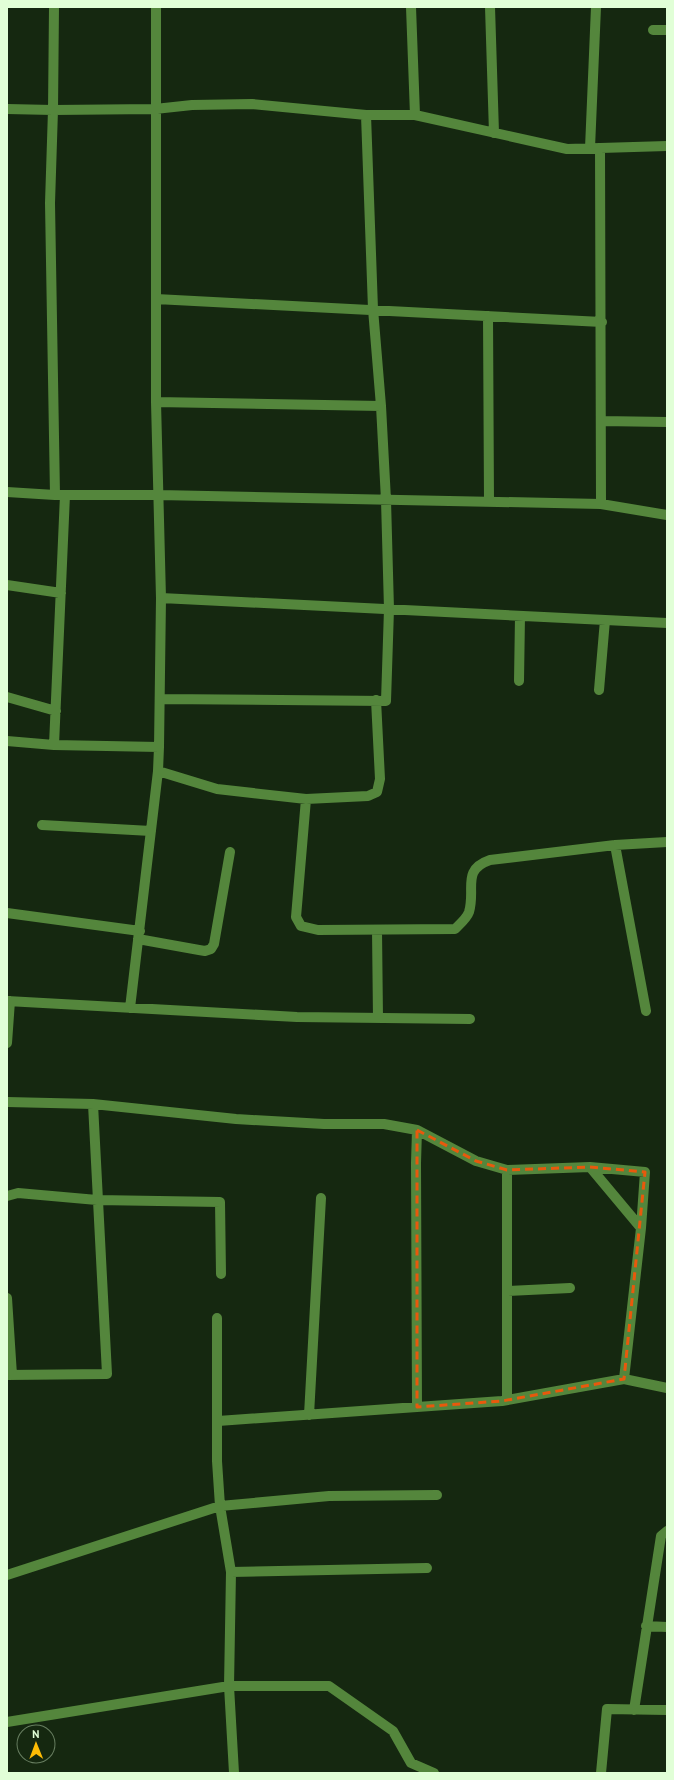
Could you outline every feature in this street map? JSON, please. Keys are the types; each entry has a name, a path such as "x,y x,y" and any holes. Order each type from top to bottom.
{"street":[{"path":"54,7 50,203 60,495 61,593 54,745"},
{"path":"130,1008 158,771 159,747 161,598 156,402 156,7"},
{"path":"411,7 415,115"},
{"path":"490,7 494,133"},
{"path":"596,7 595,148 602,322 601,504"},
{"path":"653,30 667,30"},
{"path":"7,109 155,109 192,104 252,104 366,115 415,115 567,149 667,146"},
{"path":"160,699 386,701 389,609 386,500 381,406 373,309 366,115"},
{"path":"156,299 602,322"},
{"path":"488,316 489,502"},
{"path":"156,402 381,406"},
{"path":"601,421 667,422"},
{"path":"7,492 60,495 159,495 601,504 667,515"},
{"path":"7,585 61,593"},
{"path":"161,598 667,623"},
{"path":"519,681 520,616"},
{"path":"599,690 605,620"},
{"path":"7,697 56,711"},
{"path":"158,771 217,789 306,799 368,796 377,792 380,779 376,700"},
{"path":"7,741 54,745 159,747"},
{"path":"306,799 296,917 301,926 318,930 455,929 468,914 472,897 472,874 474,869 480,864 490,860 616,845 667,842"},
{"path":"42,825 151,831"},
{"path":"616,845 646,1011"},
{"path":"7,913 139,935 205,951 211,949 214,944 230,852"},
{"path":"377,930 378,1018"},
{"path":"7,1043 8,1001 297,1017 470,1019"},
{"path":"7,1102 93,1104 236,1119 312,1123 384,1124 417,1130 476,1161 507,1170 590,1167 645,1172 641,1228 624,1379"},
{"path":"7,1298 10,1375 107,1374 93,1104"},
{"path":"417,1130 417,1407"},
{"path":"590,1167 641,1228"},
{"path":"507,1170 507,1400"},
{"path":"7,1196 18,1193 97,1200 220,1202 221,1274"},
{"path":"309,1415 321,1198"},
{"path":"507,1291 570,1288"},
{"path":"217,1318 218,1421 216,1461 220,1506 231,1572 229,1686 234,1773"},
{"path":"218,1421 507,1400 624,1379 667,1388"},
{"path":"7,1575 220,1506 329,1496 437,1495"},
{"path":"634,1710 661,1536 667,1531"},
{"path":"231,1572 428,1568"},
{"path":"646,1626 667,1627"},
{"path":"7,1722 229,1686 329,1686 393,1731 411,1763 434,1773"},
{"path":"601,1773 607,1709 667,1710"}],"highlighted area":[{"path":"417,1130 476,1161 507,1170 590,1167 645,1172 624,1379 502,1401 417,1407"}]}
